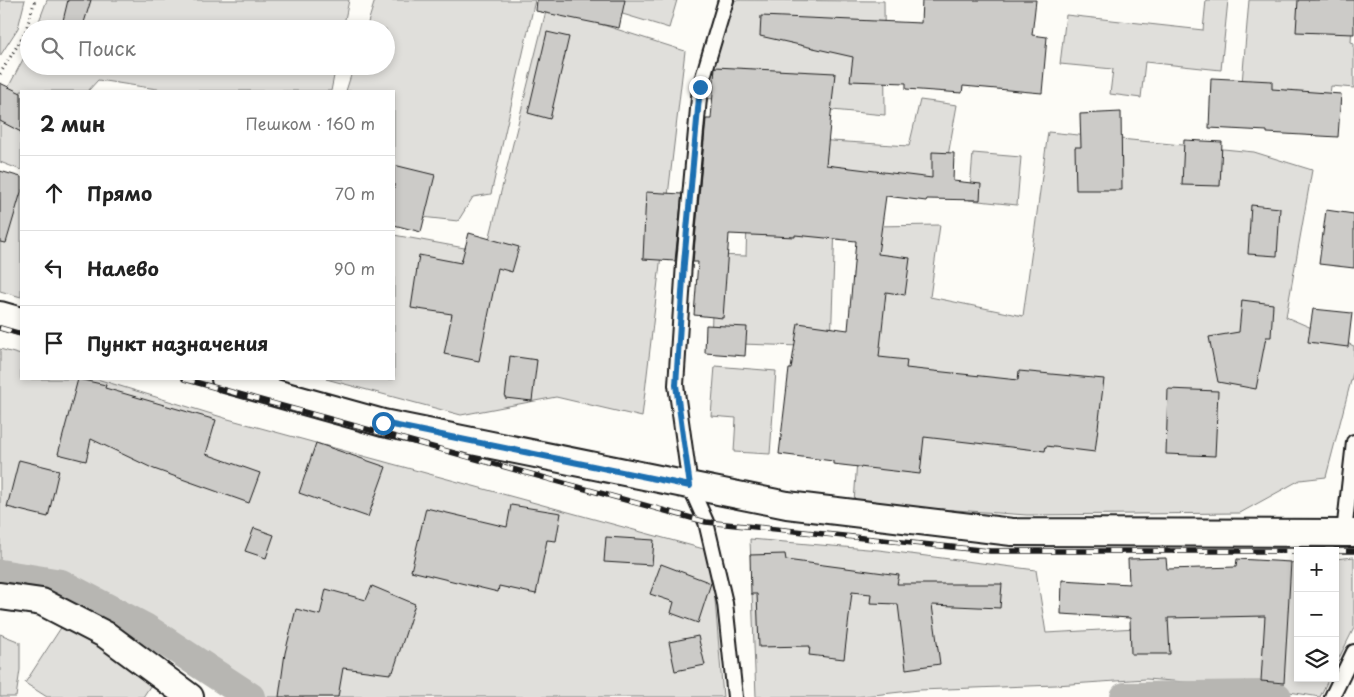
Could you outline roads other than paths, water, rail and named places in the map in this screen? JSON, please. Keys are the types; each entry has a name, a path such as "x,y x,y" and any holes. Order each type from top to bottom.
{"street":[{"path":"0,315 20,321"},
{"path":"229,380 383,423 786,505 1012,532 1349,533"},
{"path":"0,596 42,602 106,636 190,697"}],"lane":[{"path":"726,0 700,87 684,263 676,385 690,486 706,522 725,603 735,697"},
{"path":"1349,533 1354,442"},
{"path":"1332,697 1354,652"}],"waterway":[{"path":"0,574 61,584 145,628 250,697"},
{"path":"1125,697 1264,695 1277,697"}],"railway":[{"path":"0,328 20,334"},
{"path":"188,380 706,522 990,551 1294,551"},
{"path":"1339,551 1354,551"}]}
